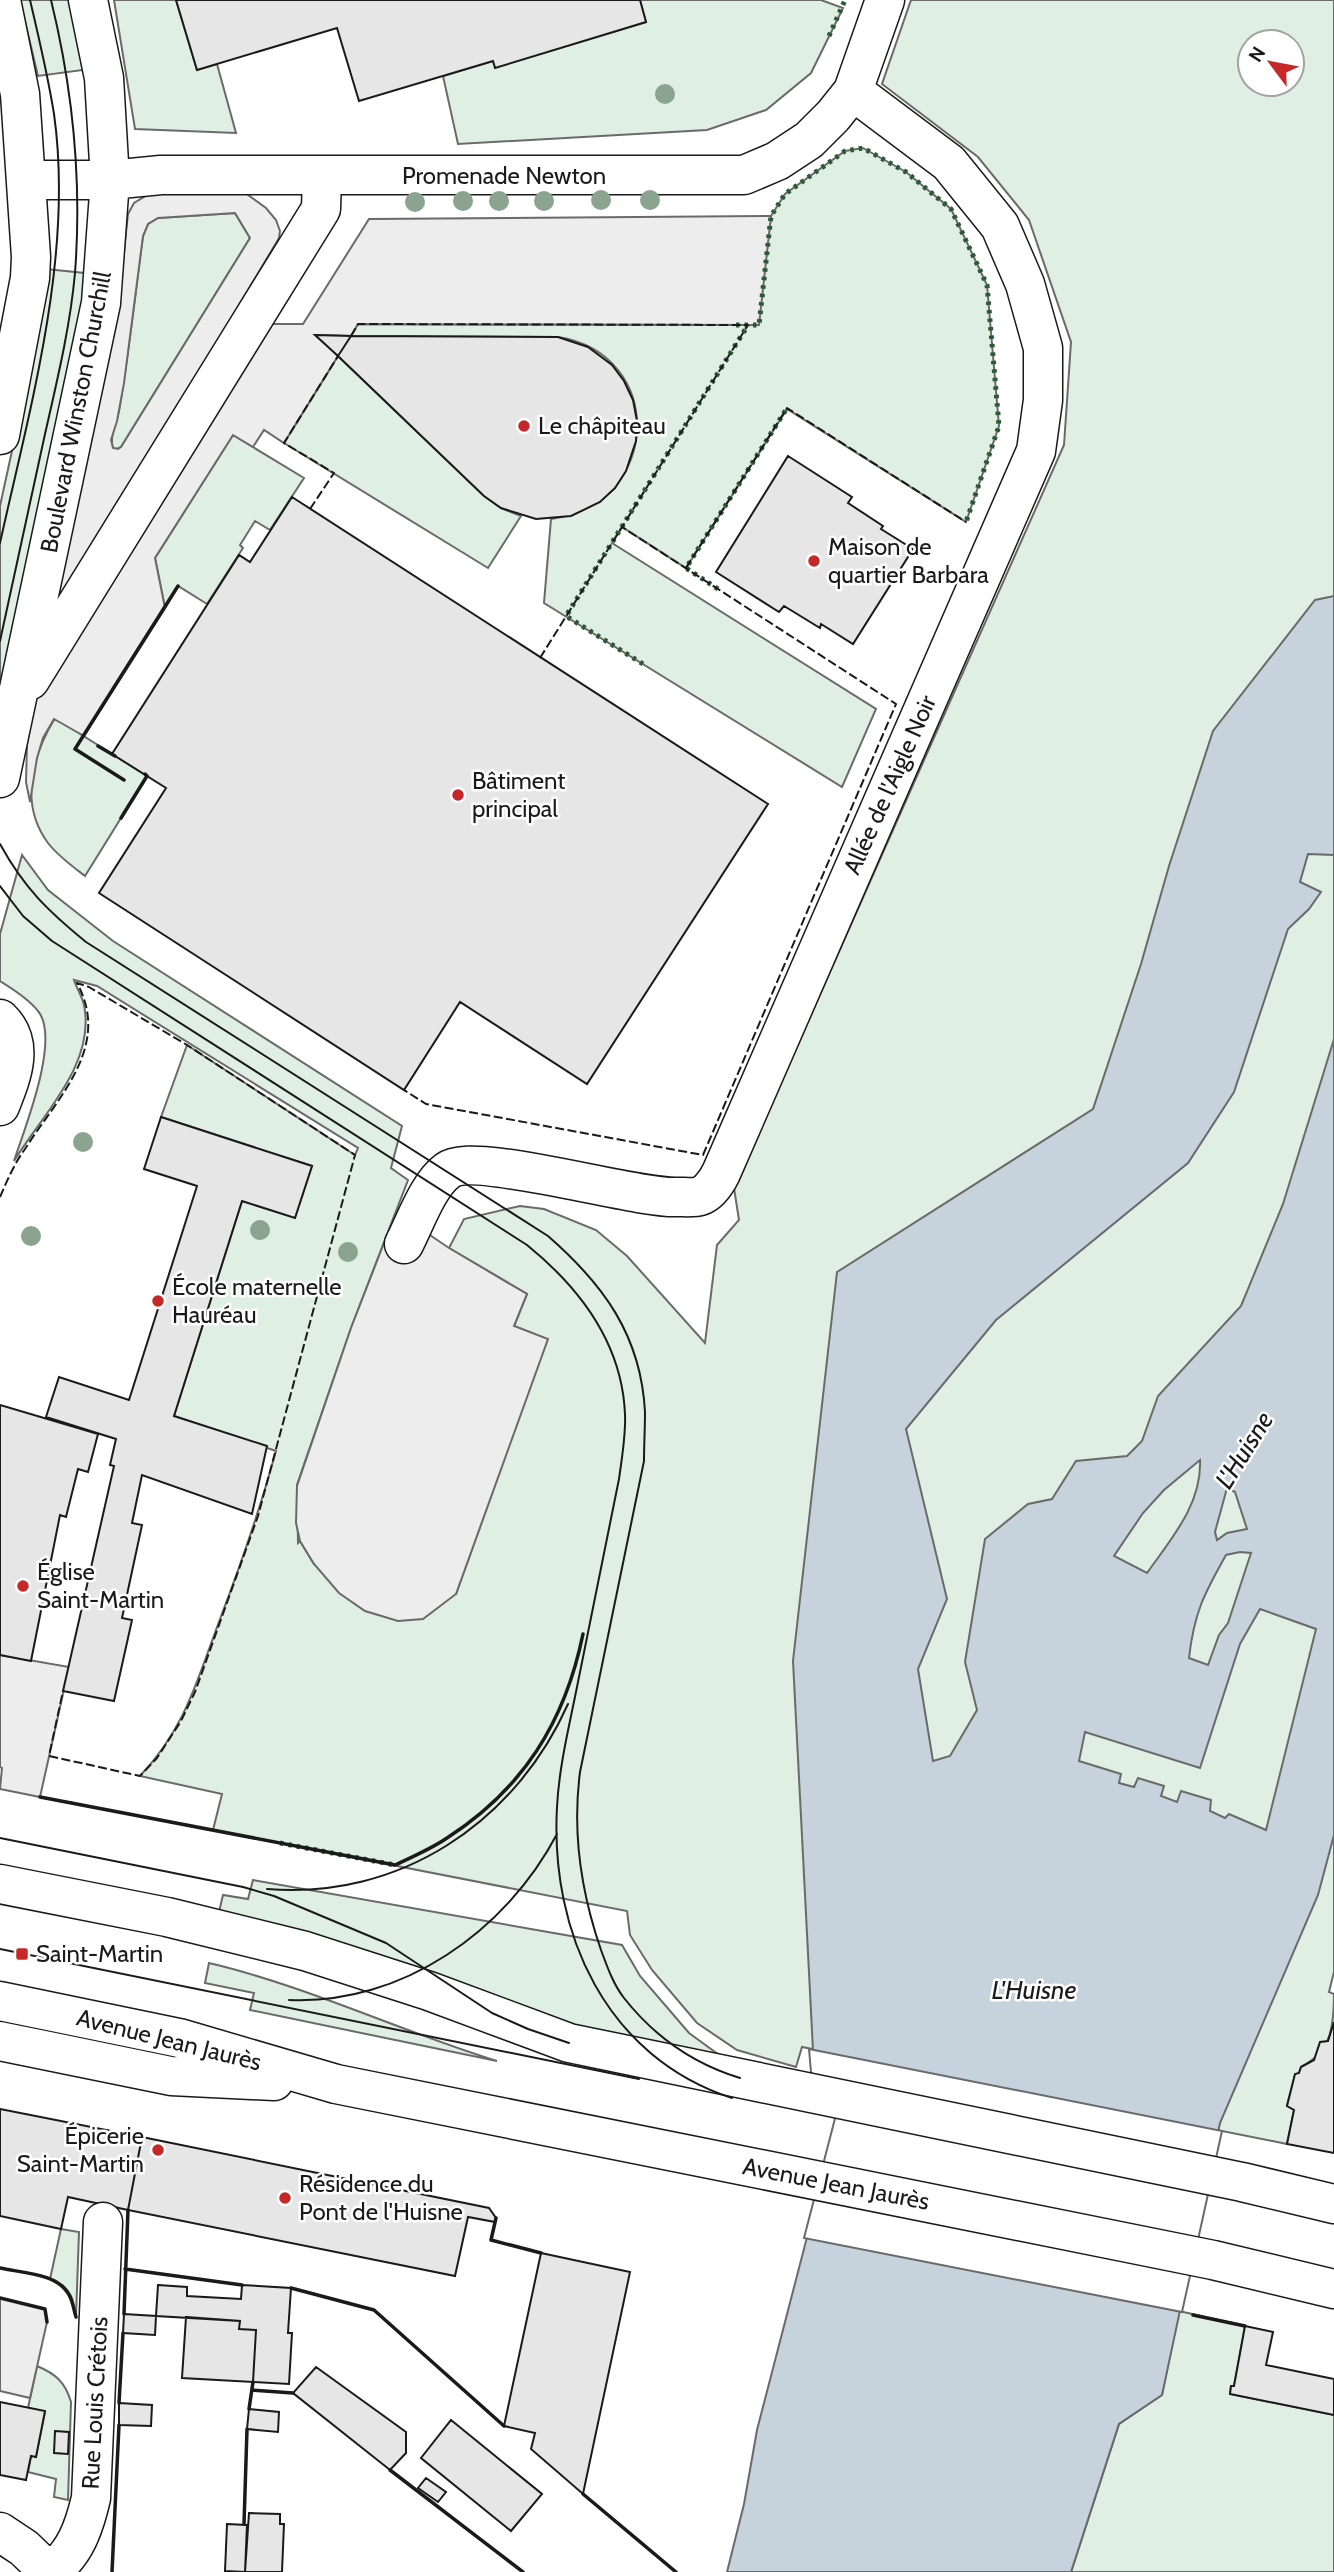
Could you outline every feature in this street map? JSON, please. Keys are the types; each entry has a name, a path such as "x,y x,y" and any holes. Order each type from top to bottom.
{"street":[{"path":"0,435 30,278 27,180 20,94 1,0"},
{"name":"Boulevard Winston Churchill","path":"0,778 101,303 110,180 104,78 88,0"},
{"name":"Promenade Newton","path":"27,180 110,180 161,175 744,175 777,161 809,140 833,117 853,91 885,0"},
{"name":"Allée de l'Aigle Noir","path":"404,1244 437,1181 446,1171 458,1165 493,1165 657,1198 700,1196 713,1186 1036,451 1042,412 1042,348 1026,284 1000,226 949,163 853,91"},
{"path":"15,704 321,209 322,177"},
{"path":"0,1019 11,1033 16,1054 0,1106"},
{"path":"0,1884 167,1917 305,1951 429,1991 569,2043 789,2099 1238,2193 1334,2204"},
{"path":"0,1910 165,1941 300,1971 639,2079 789,2099"},
{"name":"Avenue Jean Jaurès","path":"0,2001 179,2038 336,2084 1213,2260 1334,2289"},
{"name":"Avenue Jean Jaurès","path":"0,2042 171,2076 336,2084"},
{"path":"1238,2193 1334,2226"},
{"name":"Rue Louis Crétois","path":"0,2532 24,2547 49,2572 65,2561 86,2520 91,2498 103,2221"}],"green space":[{"path":"20,0 70,0 83,70 38,76"},
{"path":"114,0 176,0 197,70 217,64 236,133 135,129"},
{"path":"640,0 821,0 843,8 811,73 766,110 707,130 458,144 443,76 493,61 496,67 646,22"},
{"path":"911,0 1334,0 1334,1972 1329,1992 1334,1994 1334,2005 1332,2027 1325,2045 1295,2075 1287,2105 1294,2110 1287,2144 802,2047 796,2067 737,2050 697,2023 652,1970 630,1935 627,1911 213,1830 222,1794 140,1776 169,1739 189,1702 243,1557 276,1451 174,1416 242,1201 295,1217 312,1166 161,1117 187,1045 355,1155 358,1148 97,986 74,980 84,1005 86,1027 82,1048 64,1088 14,1161 38,1085 45,1042 44,1024 38,1011 25,998 0,981 0,934 22,855 48,890 113,941 402,1126 391,1168 408,1180 351,1328 297,1485 298,1543 300,1541 314,1564 456,1594 547,1339 514,1326 527,1294 449,1248 464,1219 520,1206 544,1209 596,1230 627,1256 705,1343 717,1245 739,1220 734,1188 1064,445 1071,342 1029,220 978,157 882,84"},
{"path":"863,148 906,172 951,209 987,285 999,426 966,522 787,409 686,568 622,527 612,543 876,709 842,787 544,603 551,519 588,507 615,486 631,459 637,428 633,398 618,370 593,349 558,337 351,336 358,324 758,325 771,216 785,194 845,151"},
{"path":"235,213 250,238 121,447 113,448 143,236 148,224 158,218"},
{"path":"46,269 94,274 0,719 0,506 35,345"},
{"path":"338,356 484,496 501,508 521,516 488,568 284,443"},
{"path":"233,435 304,478 270,530 255,521 240,545 243,548 207,604 178,586 165,608 155,558"},
{"path":"55,718 147,776 85,876 48,843 34,812 31,796 35,764"},
{"path":"253,1880 622,1945 640,1976 689,2033 733,2065 601,2034 218,1916 223,1895 248,1899"},
{"path":"209,1963 318,1996 497,2061 250,2010 254,1993 205,1983"},
{"path":"61,2229 79,2232 76,2317 68,2295 50,2279"},
{"path":"1179,2311 1245,2326 1234,2386 1231,2386 1230,2394 1334,2415 1334,2572 1071,2572 1119,2424 1162,2395"},
{"path":"37,2366 59,2380 71,2402 68,2500 54,2497 56,2479 28,2472 31,2456 36,2456 45,2412 28,2408"}],"shaded area":[{"path":"154,191 244,192 266,208 276,220 280,231 279,238 48,625 119,299 128,214 134,203","holes":["235,213 250,238 121,447 113,448 111,440 124,383 143,236 148,224 158,218"]},
{"path":"771,216 759,325 358,324 351,336 316,335 338,356 284,443 264,430 253,447 233,435 155,558 165,608 84,736 54,719 43,738 37,758 30,802 26,782 27,744 33,708 41,686 267,324 303,324 369,219"},
{"path":"396,1212 449,1248 527,1294 514,1326 548,1339 456,1594 423,1619 398,1621 365,1611 339,1593 314,1564 300,1541 296,1523 297,1486 351,1328"},
{"path":"0,1655 69,1667 40,1797 0,1789"},
{"path":"0,2298 45,2309 47,2322 30,2398 0,2391"}],"water":[{"name":"L'Huisne","path":"1334,596 1334,855 1308,854 1300,882 1321,892 1309,909 1288,929 1234,1092 1188,1163 996,1320 906,1429 947,1599 918,1669 933,1761 950,1756 977,1710 965,1662 985,1539 1028,1504 1052,1499 1076,1461 1127,1456 1142,1441 1158,1396 1241,1306 1283,1204 1334,1039 1334,1835 1318,1895 1220,2123 1162,2395 1119,2424 1071,2572 727,2572 744,2504 757,2430 841,2106 814,2070 793,1661 837,1272 1093,1109 1213,731 1315,600","holes":["1200,1460 1196,1491 1190,1506 1175,1534 1147,1573 1114,1556 1143,1513 1164,1490","1227,1488 1235,1492 1247,1529 1227,1533 1217,1540 1215,1532","1251,1553 1228,1623 1219,1635 1208,1665 1189,1658 1191,1642 1201,1604 1226,1555","1260,1609 1316,1629 1266,1830 1229,1814 1225,1818 1210,1811 1211,1800 1181,1791 1177,1802 1161,1796 1164,1786 1138,1778 1134,1787 1119,1783 1121,1774 1079,1761 1085,1732 1200,1768 1240,1644"]}],"pier":[{"path":"809,2049 1222,2131 1182,2312 804,2238 838,2107 811,2072"}],"building":[{"path":"176,0 640,0 646,22 495,68 493,61 359,101 337,28 197,70"},
{"path":"315,335 351,336 338,356"},
{"name":"Le châpiteau","path":"351,336 558,337 588,347 612,365 633,400 637,421 636,441 626,471 615,488 600,502 571,516 536,519 501,508 484,496 338,356"},
{"name":"Maison de quartier Barbara","path":"788,456 852,497 848,503 883,526 881,529 913,549 853,644 784,606 779,612 716,572"},
{"name":"Bâtiment principal","path":"292,497 768,804 587,1084 460,1002 404,1090 99,893 166,788 112,754 239,555 250,562"},
{"path":"161,1117 312,1166 295,1218 242,1201 174,1416 267,1446 252,1514 142,1475 132,1523 142,1525 122,1618 132,1620 114,1701 63,1691 114,1466 110,1465 116,1439 46,1417 59,1377 129,1400 197,1186 144,1169"},
{"name":"Église Saint-Martin","path":"0,1405 98,1434 88,1472 78,1469 66,1517 60,1515 31,1661 0,1655"},
{"path":"1334,2022 1334,2153 1287,2144 1294,2110 1287,2106 1295,2074 1314,2060 1320,2042 1328,2041"},
{"path":"0,2109 142,2137 128,2210 68,2197 61,2229 0,2216"},
{"name":"Résidence du Pont de l'Huisne","path":"142,2137 489,2208 496,2218 495,2222 468,2217 455,2276 128,2210"},
{"path":"541,2253 630,2272 583,2494 531,2449 535,2433 504,2426"},
{"path":"158,2285 187,2287 187,2296 241,2299 242,2285 291,2288 289,2384 253,2382 256,2330 239,2329 240,2321 156,2316"},
{"path":"124,2314 156,2316 155,2335 123,2333"},
{"path":"186,2317 240,2321 239,2329 256,2330 253,2382 182,2378"},
{"path":"1245,2326 1273,2332 1266,2365 1334,2379 1334,2415 1230,2394 1231,2386 1234,2386"},
{"path":"316,2367 406,2432 406,2453 390,2470 293,2393"},
{"path":"0,2402 45,2411 36,2457 31,2456 26,2480 0,2475"},
{"path":"119,2403 152,2405 151,2426 119,2425"},
{"path":"249,2409 279,2412 278,2432 247,2429"},
{"path":"451,2420 542,2494 511,2531 421,2458"},
{"path":"55,2431 69,2432 68,2454 54,2453"},
{"path":"426,2478 446,2492 438,2502 418,2488"},
{"path":"249,2513 280,2514 280,2524 284,2524 282,2572 245,2572"},
{"path":"227,2524 247,2525 245,2572 225,2571"}],"tram line":[{"path":"0,543 46,330 58,221 59,167 54,114 30,0"},
{"path":"0,641 63,354 75,273 77,204 74,136 65,68 51,0"},
{"path":"0,844 18,874 38,898 86,942 548,1236 586,1273 616,1313 636,1359 642,1384 645,1412 644,1461 580,1772 577,1817 583,1884 601,1950 613,1981 624,1998 648,2025 676,2047 707,2065 740,2078"},
{"path":"0,886 23,916 52,941 527,1245 564,1280 595,1319 616,1364 622,1388 625,1430 619,1479 560,1777 557,1854 564,1900 576,1944 595,1984 619,2021 651,2053 688,2079 732,2098"},
{"path":"267,1889 316,1889 362,1881 406,1867 447,1845 484,1818 517,1785 545,1747 568,1704"},
{"path":"289,2000 331,1998 371,1990 410,1975 446,1955 480,1930 510,1902 557,1834"},
{"path":"0,1838 243,1887 274,1896 386,1943 492,2013 569,2043"},
{"path":"0,1949 639,2079"}],"hedge":[{"path":"829,36 845,0"},
{"path":"736,325 759,325 771,216 785,194 845,151 863,148 906,172 951,209 987,285 999,426 966,522"},
{"path":"643,664 566,616 748,325"},
{"path":"718,589 686,568 787,408"},
{"path":"280,1843 395,1865"}],"fence":[{"path":"351,336 358,324 748,325 622,527 896,704 703,1155 426,1104 404,1090"},
{"path":"310,509 334,473 284,443 338,356"},
{"path":"686,568 787,408 966,522"},
{"path":"540,658 622,527"},
{"path":"0,1197 17,1161 65,1091 84,1050 88,1029 86,1006 77,983 89,987 187,1045 355,1155 258,1516 195,1692 181,1721 157,1758 140,1776 49,1756 63,1691"}],"wall":[{"path":"124,780 75,749 178,586"},
{"path":"98,746 115,756"},
{"path":"121,818 147,776 145,774"},
{"path":"40,1797 395,1865 435,1846 474,1819 519,1775 537,1751 565,1696 583,1634"},
{"path":"124,2314 128,2210"},
{"path":"496,2218 491,2240 541,2253"},
{"path":"0,2268 49,2278 65,2288 76,2317"},
{"path":"125,2269 242,2285"},
{"path":"291,2288 374,2310 504,2426"},
{"path":"0,2298 45,2309 47,2322"},
{"path":"1193,2315 1245,2326"},
{"path":"119,2403 123,2333"},
{"path":"249,2409 253,2382"},
{"path":"252,2390 293,2393"},
{"path":"112,2572 119,2425"},
{"path":"244,2524 247,2429"},
{"path":"390,2470 523,2572"},
{"path":"583,2494 676,2572"}],"place":[{"name":"Le châpiteau","path":"524,426"},
{"name":"Maison de quartier Barbara","path":"814,561"},
{"name":"Bâtiment principal","path":"458,795"},
{"name":"École maternelle Hauréau","path":"158,1301"},
{"name":"Église Saint-Martin","path":"23,1586"},
{"name":"Saint-Martin","path":"22,1954"},
{"name":"Épicerie Saint-Martin","path":"158,2150"},
{"name":"Résidence du Pont de l'Huisne","path":"285,2198"}]}
